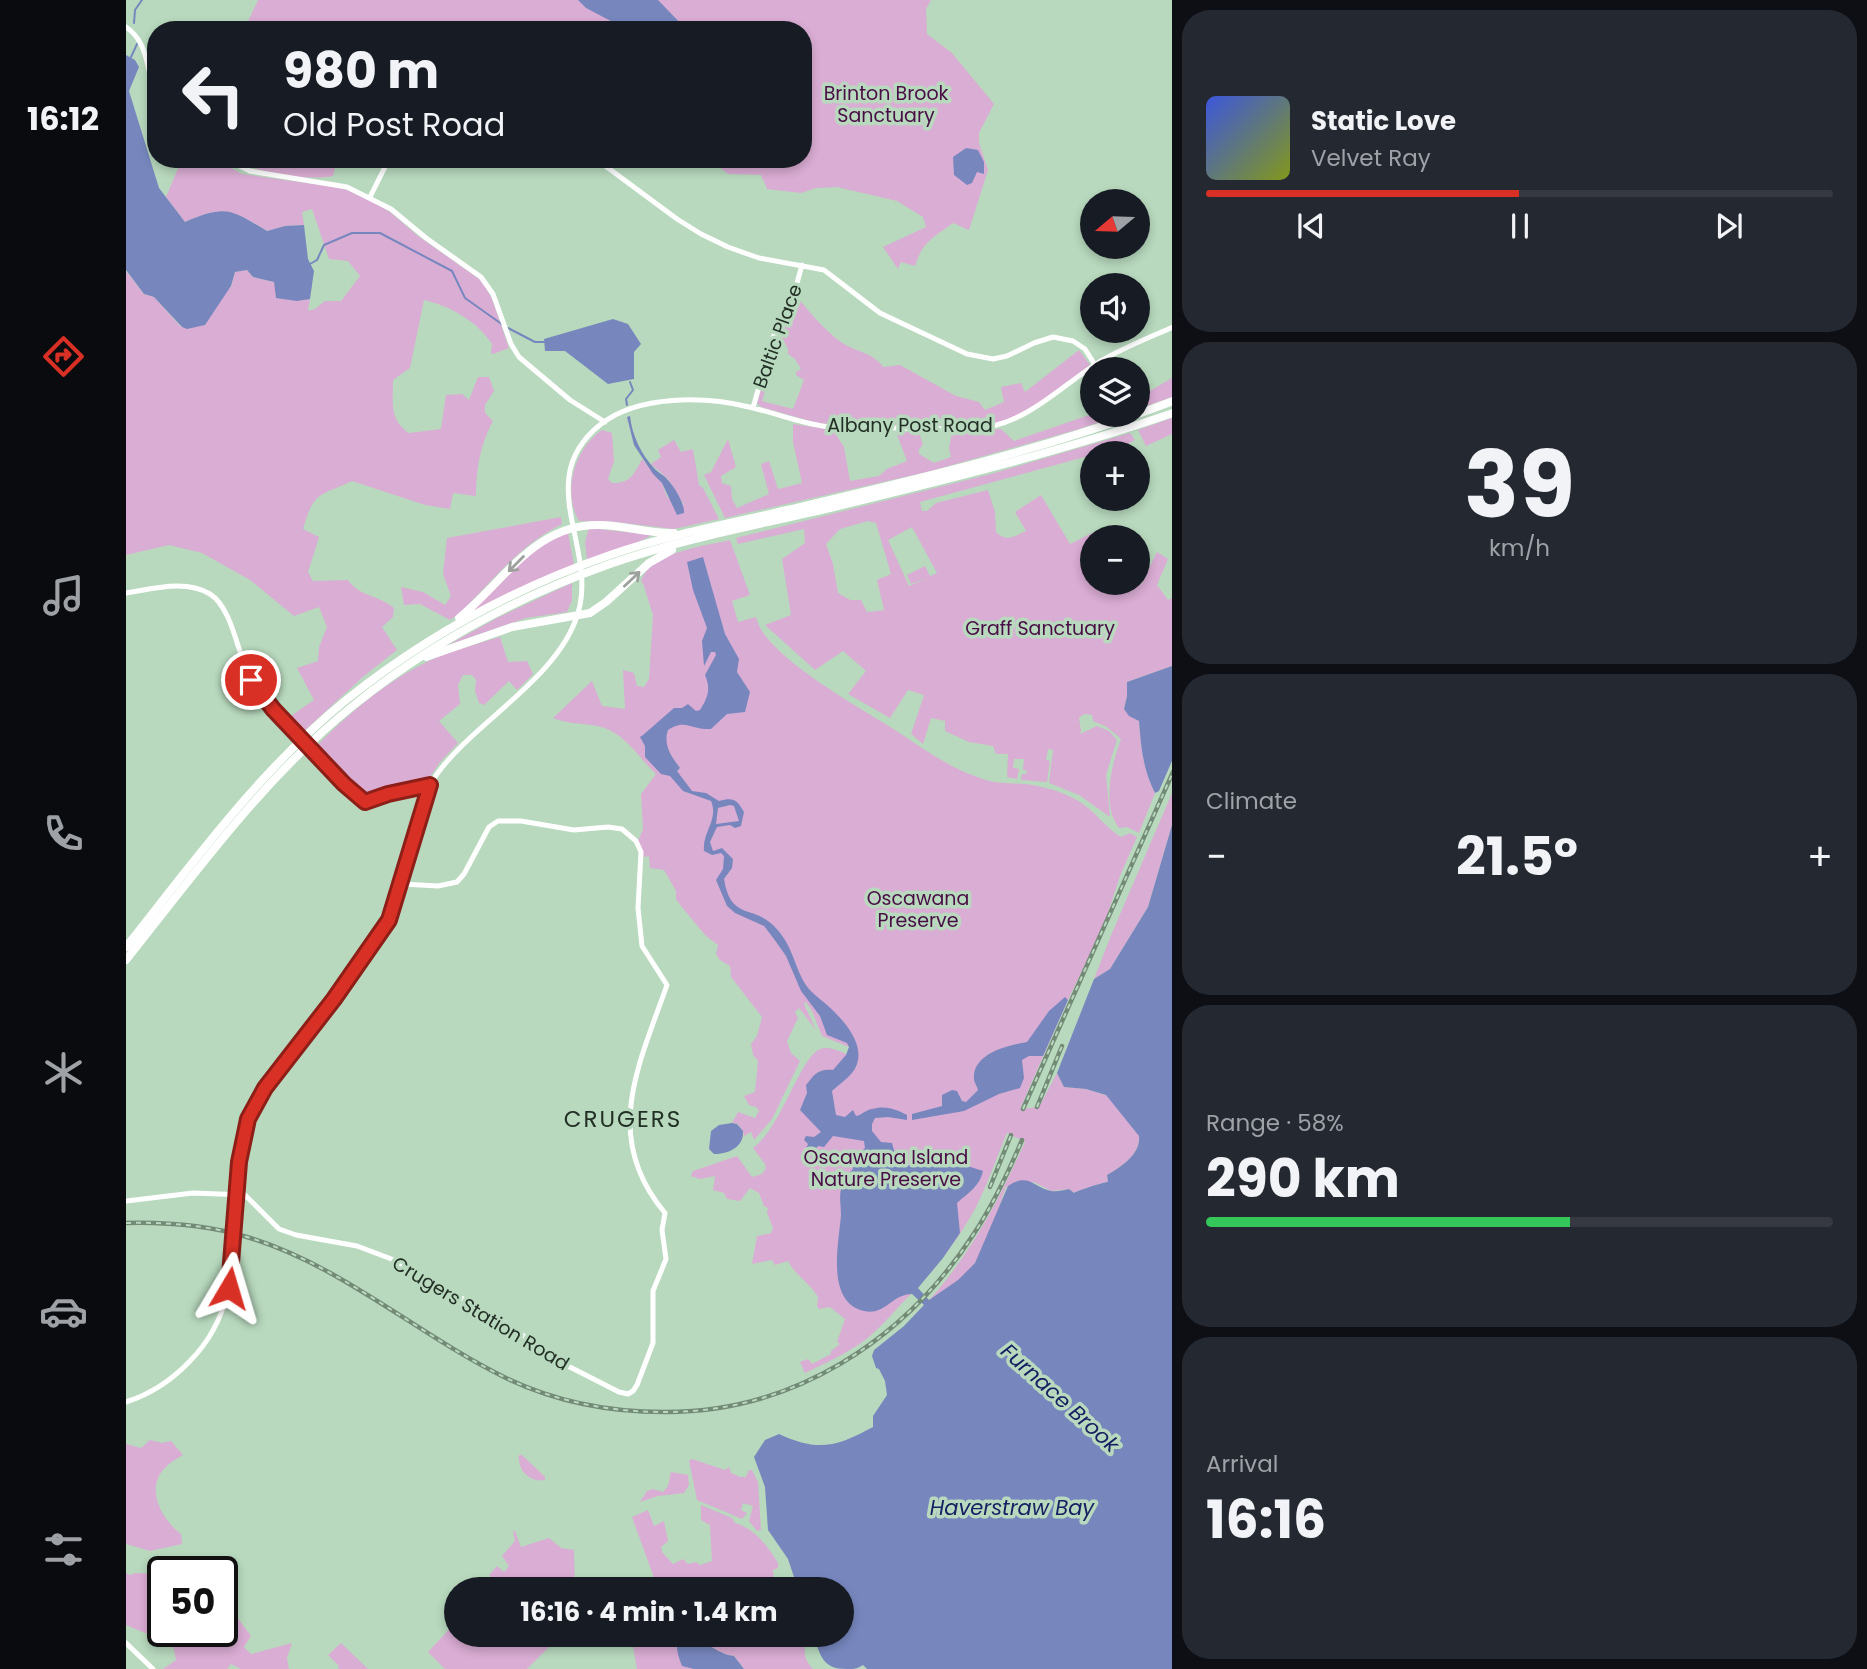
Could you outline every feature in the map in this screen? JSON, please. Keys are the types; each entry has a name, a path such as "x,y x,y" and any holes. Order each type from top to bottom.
{"highway":[{"path":"1150,409 1172,401"},
{"path":"733,527 1032,457 1172,413"},
{"path":"414,650 477,613 595,565 1031,449 1097,427"},
{"path":"126,947 237,808 278,763 342,704 463,615 533,547 572,527 604,525 673,534 721,530"},
{"path":"379,686 428,656 458,645 512,627 590,612 601,606 661,555 721,530"},
{"path":"126,960 227,833 309,743 419,657 466,628 567,576"}],"street":[{"path":"126,27 137,37 147,59"},
{"path":"244,168 338,184 391,209 426,238 479,275 491,291 508,337 521,359 570,400 605,422"},
{"path":"370,197 384,168"},
{"path":"608,168 701,234 759,258 824,270 880,313 967,354 993,359 1053,337 1073,341 1085,349 1090,357"},
{"name":"Baltic Place","path":"753,408 772,340 802,265"},
{"name":"Albany Post Road","path":"1112,357 1172,327"},
{"name":"Albany Post Road","path":"126,1402 167,1382 205,1346 220,1322 226,1304 234,1244 243,1140 255,1105 382,933 402,884 430,785 454,754 555,655 571,632 578,615 583,582 567,494 571,467 581,446 605,422 630,409 670,402 710,401 753,408 809,424 830,427 985,429 1021,418 1080,376"},
{"path":"126,593 179,585 196,587 212,595 225,612 244,665 256,688 344,784 365,802 430,785"},
{"name":"Crugers Station Road","path":"237,1195 249,1198 269,1221 286,1232 357,1246 394,1261 507,1324 562,1363 619,1392 628,1394 633,1391 651,1350 654,1335 653,1291 666,1259 662,1236 664,1213 647,1190 639,1172 628,1120 634,1080 667,985 642,946 638,908 642,860 636,841 627,832 616,827 574,830 505,820 489,827 457,882 438,886 402,884"},
{"path":"126,1201 193,1193 237,1195"},
{"path":"126,1643 153,1669"}],"green space":[{"name":"Brinton Brook Sanctuary","path":"258,0 931,0 926,9 927,34 952,53 994,104 979,133 979,143 988,170 969,230 953,223 925,246 915,266 901,262 898,269 883,247 926,227 923,217 897,201 837,187 816,188 801,193 767,189 761,175 728,174 721,168 812,168 812,21 248,21"},
{"path":"178,168 232,168 242,174 342,188 366,198 390,212 418,236 482,281 492,299 509,348 491,353 492,344 479,328 453,310 424,300 410,368 393,380 395,416 409,433 441,429 446,395 462,394 469,400 478,377 489,377 494,391 485,405 485,413 493,421 480,457 476,496 453,493 450,509 425,505 352,481 324,493 314,501 303,529 319,537 308,572 313,581 348,580 364,593 394,608 393,617 382,627 397,650 364,676 302,733 288,718 314,700 297,668 318,661 319,647 327,627 319,607 294,616 250,580 202,553 169,545 126,555 126,271 144,294 154,297 181,327 231,287 235,272 247,270 253,277 274,282 289,300 310,299 308,311 325,301 341,301 360,276 348,261 329,259 312,209 302,212 304,225 285,226 268,231 228,212 210,213 185,222 166,197"},
{"path":"254,168 335,168 333,176 310,178"},
{"path":"795,295 822,326 846,345 869,355 883,367 900,365 956,396 979,402 985,410 1004,402 1001,387 1021,383 1025,392 1079,350 1084,357 1080,357 1080,372 1038,404 1002,423 971,427 842,425 817,423 761,407 757,403 765,377 770,374 762,401 793,409 804,380 796,375 801,369 788,354 779,333"},
{"path":"1172,378 1172,397 1150,405 1150,391"},
{"path":"1080,418 1080,427 1085,427 931,471 725,518 704,475 711,472 728,439 736,467 721,476 722,483 731,486 732,499 737,508 769,494 761,464 769,461 778,489 802,483 793,442 793,424 833,430 844,447 850,481 879,476 887,469 907,461 896,432 919,432 923,445 919,454 934,463 951,457 949,448 952,432 1001,429 1014,441"},
{"path":"1172,418 1172,434 1150,444 1150,441 1144,441 1138,430"},
{"path":"602,430 612,433 614,461 608,479 612,483 627,480 634,474 642,459 662,483 667,497 684,505 668,479 651,464 661,457 658,450 674,440 681,452 693,449 699,485 719,519 674,529 607,521 579,521 572,497 574,471 585,448"},
{"path":"1130,433 1135,440 1133,441 1103,441"},
{"name":"Graff Sanctuary","path":"1080,448 1080,458 920,502 922,511 927,511 936,503 988,490 995,512 996,532 1010,538 1026,531 1015,512 1041,495 1070,544 1080,539 1080,595 1150,595 1150,566 1157,552 1168,559 1157,585 1168,600 1172,598 1172,666 1127,682 1124,709 1139,720 1143,758 1155,793 1139,833 1127,827 1119,828 1110,808 1110,784 1121,739 1107,727 1093,721 1092,715 1084,714 1079,718 1080,734 1097,726 1109,731 1117,740 1106,775 1110,817 1079,795 1049,783 1053,750 1048,749 1046,760 1050,761 1047,782 1021,780 1022,774 1027,771 1023,770 1024,759 1014,759 1013,768 1019,769 1017,779 1007,777 1008,754 996,754 993,746 969,742 945,731 945,721 931,718 923,744 911,734 924,695 908,690 890,718 848,694 866,671 843,651 815,670 765,625 791,615 782,559 805,543 804,529 738,544 736,538 991,474","holes":["868,521 876,523 891,574 877,580 884,610 867,612 861,600 850,600 838,593 826,544 840,529","912,527 937,573 930,576 925,566 907,575 911,584 929,577 909,586 888,540"]},
{"path":"561,517 562,524 520,553 450,620 420,604 404,605 401,587 423,592 445,605 451,596 443,574 447,538"},
{"path":"589,528 652,535 587,560 585,542"},
{"path":"568,533 574,565 470,613 540,544"},
{"path":"730,540 750,595 732,601 738,622 756,617 763,632 776,648 816,680 959,770 988,781 1031,785 1060,792 1086,806 1121,837 1130,833 1137,837 1120,876 1104,925 1020,1109 1039,1107 1057,1073 1064,1087 1086,1089 1108,1096 1139,1135 1137,1148 1124,1164 1107,1175 1108,1182 1074,1193 1069,1189 1051,1191 1034,1182 1006,1187 977,1260 961,1278 929,1300 958,1263 995,1205 1025,1142 1007,1133 978,1203 937,1265 863,1342 805,1373 800,1362 808,1359 812,1364 831,1354 840,1344 837,1342 845,1319 830,1307 819,1309 818,1297 788,1261 775,1265 772,1260 752,1264 757,1236 771,1233 773,1228 767,1213 768,1208 764,1206 759,1193 750,1188 740,1201 727,1199 724,1193 713,1190 715,1176 700,1179 691,1176 693,1171 737,1156 752,1177 762,1174 766,1168 765,1164 753,1148 773,1125 813,1055 820,1049 829,1048 856,1059 849,1047 822,1036 806,1002 804,1004 816,1030 799,1008 795,1012 798,1018 787,1041 791,1053 800,1061 772,1119 754,1140 751,1132 743,1137 738,1124 732,1123 738,1112 755,1118 759,1111 749,1105 744,1096 755,1092 758,1061 753,1055 751,1044 757,1036 762,1017 731,977 730,966 716,954 718,945 706,936 676,899 676,891 664,870 650,868 649,856 644,857 638,841 643,829 641,794 656,774 630,745 615,733 597,726 553,718 592,681 602,706 625,709 623,670 634,673 637,686 644,687 649,679 653,615 641,582 646,572 666,557 679,552"},
{"path":"572,583 572,600 567,612 526,618 448,645 499,617"},
{"path":"500,637 508,662 527,661 533,674 517,690 509,681 484,705 479,703 475,691 476,680 472,675 463,675 458,685 460,704 439,721 458,743 428,780 369,795 356,790 315,748 356,709 405,674 438,657"},
{"path":"1172,793 1172,825 1148,907 1110,969 1094,979 1112,933"},
{"path":"150,1440 162,1443 171,1441 183,1455 164,1469 156,1486 162,1513 181,1534 182,1544 150,1551 126,1544 126,1444 141,1448"},
{"path":"519,1455 545,1477 545,1480 534,1479 526,1474 520,1466"},
{"path":"692,1459 725,1470 729,1467 731,1473 740,1477 746,1477 749,1470 752,1470 758,1482 761,1530 757,1531 749,1521 753,1506 743,1503 741,1510 747,1513 742,1519 697,1500 689,1461"},
{"path":"671,1472 688,1475 689,1485 684,1493 658,1496 640,1502 647,1491 653,1489 663,1492 668,1486"},
{"path":"701,1505 732,1518 735,1523 749,1529 760,1538 778,1563 778,1568 773,1570 774,1577 654,1577 632,1517 648,1510 654,1526 664,1521 668,1541 661,1547 662,1552 673,1564 683,1559 688,1564 696,1562 700,1565 712,1561 710,1525 701,1520"},
{"path":"513,1531 521,1547 549,1538 561,1548 574,1550 575,1577 491,1577 489,1575 497,1566 504,1572 509,1566 502,1556 515,1541"},
{"path":"126,1573 147,1573 147,1634 126,1625"},
{"path":"238,1618 251,1636 244,1647 251,1654 292,1643 287,1658 289,1669 241,1669 231,1664 227,1669 163,1669 176,1660 173,1647 238,1647"},
{"path":"444,1635 444,1647 549,1647 527,1669 445,1669 428,1652"},
{"path":"341,1643 368,1669 338,1669 339,1666 328,1655"},
{"path":"633,1647 682,1647 694,1669 637,1669"},
{"path":"710,1647 805,1647 807,1661 813,1669 744,1669 734,1656"}],"water":[{"path":"578,0 658,0 678,21 611,21 586,8"},
{"path":"126,55 135,60 139,67 129,91 147,149 147,168 153,168 159,188 185,222 220,211 236,214 267,231 304,225 308,259 314,271 310,299 297,301 276,298 274,282 253,277 247,270 235,272 231,286 205,325 187,329 154,297 144,294 126,270"},
{"path":"966,148 978,150 984,162 984,174 977,172 972,183 967,185 954,175 953,157"},
{"path":"613,319 628,324 641,344 634,352 634,379 608,384 565,351 545,351 544,339"},
{"path":"630,416 641,450 649,463 673,486 681,500 684,513 677,515 662,483 634,445 627,417"},
{"name":"Haverstraw Bay","path":"703,557 725,634 739,659 737,672 750,692 745,712 727,714 711,729 679,725 668,730 666,741 680,768 677,771 692,791 706,793 719,801 734,800 744,812 741,826 717,827 710,842 713,851 722,848 733,859 732,868 724,879 732,901 737,907 766,919 774,926 789,946 806,985 841,1019 853,1036 857,1045 857,1064 850,1076 832,1091 836,1115 845,1117 853,1110 856,1116 881,1107 899,1111 907,1115 907,1120 875,1118 872,1124 872,1131 881,1142 892,1143 898,1165 904,1167 921,1161 955,1162 983,1171 976,1185 957,1203 960,1233 918,1288 929,1300 958,1280 975,1263 1008,1186 1026,1180 1051,1191 1069,1189 1074,1193 1108,1182 1107,1175 1124,1164 1137,1149 1139,1136 1106,1095 1086,1089 1064,1087 1057,1073 1094,979 1110,969 1148,907 1172,825 1172,1669 867,1669 863,1665 847,1669 832,1667 821,1655 818,1647 854,1647 854,1577 794,1577 788,1559 768,1530 765,1487 754,1457 765,1440 779,1434 805,1443 827,1445 873,1427 873,1416 887,1395 885,1381 872,1356 874,1350 904,1326 924,1305 912,1294 899,1297 883,1308 871,1312 852,1305 844,1296 837,1270 840,1199 844,1181 865,1148 864,1141 833,1136 824,1147 818,1146 808,1153 808,1144 804,1140 806,1136 814,1137 821,1132 800,1110 807,1093 806,1085 820,1071 833,1070 846,1055 849,1047 847,1043 827,1035 820,1016 801,991 786,956 764,926 735,913 727,906 716,880 723,869 724,856 721,853 712,855 704,851 705,838 713,814 711,801 683,791 670,776 661,774 645,757 645,746 640,737 674,708 682,708 688,704 696,711 700,710 708,693 705,675 716,655 711,652 704,666 702,641 707,628 693,590 687,562","holes":["734,806 739,821 716,824 718,808"]},
{"path":"1172,666 1172,761 1159,791 1155,793 1145,767 1139,721 1129,716 1124,709 1127,682"},
{"path":"1065,997 1068,1000 1043,1056 1029,1056 1022,1060 1024,1078 1020,1088 999,1094 964,1111 912,1120 912,1114 942,1106 942,1095 952,1090 957,1091 962,1101 966,1102 978,1090 974,1079 979,1063 993,1052 1027,1042 1049,1011"},
{"path":"737,1124 743,1131 741,1141 730,1151 714,1154 709,1149 711,1131 719,1125"},
{"path":"677,1647 710,1647 734,1656 744,1669 694,1669 682,1666"}],"waterway":[{"path":"134,23 135,10 142,0"},
{"path":"131,57 137,44"},
{"name":"Furnace Brook","path":"310,264 317,260 324,245 352,233 380,233 452,271 465,298 503,325"},
{"name":"Furnace Brook","path":"508,328 535,342 544,342"},
{"name":"Furnace Brook","path":"627,405 626,399 633,390 630,382"}],"railway":[{"path":"1023,1109 1172,774"},
{"path":"1037,1107 1062,1046"},
{"path":"990,1187 1011,1135"},
{"path":"126,1223 202,1227 247,1237 281,1249 347,1282 472,1360 542,1393 582,1404 623,1410 664,1412 711,1409 757,1400 800,1384 841,1364 879,1338 914,1308 945,1273 973,1235 1000,1189 1022,1140"}],"district":[{"name":"CRUGERS","path":"623,1119"}],"route":[{"path":"229,1288 239,1162 248,1119 265,1088 382,933 396,902 430,785 365,802 344,784 273,709 251,680"}],"park label":[{"name":"Oscawana Preserve","path":"918,909"},
{"name":"Oscawana Island Nature Preserve","path":"886,1168"}]}
